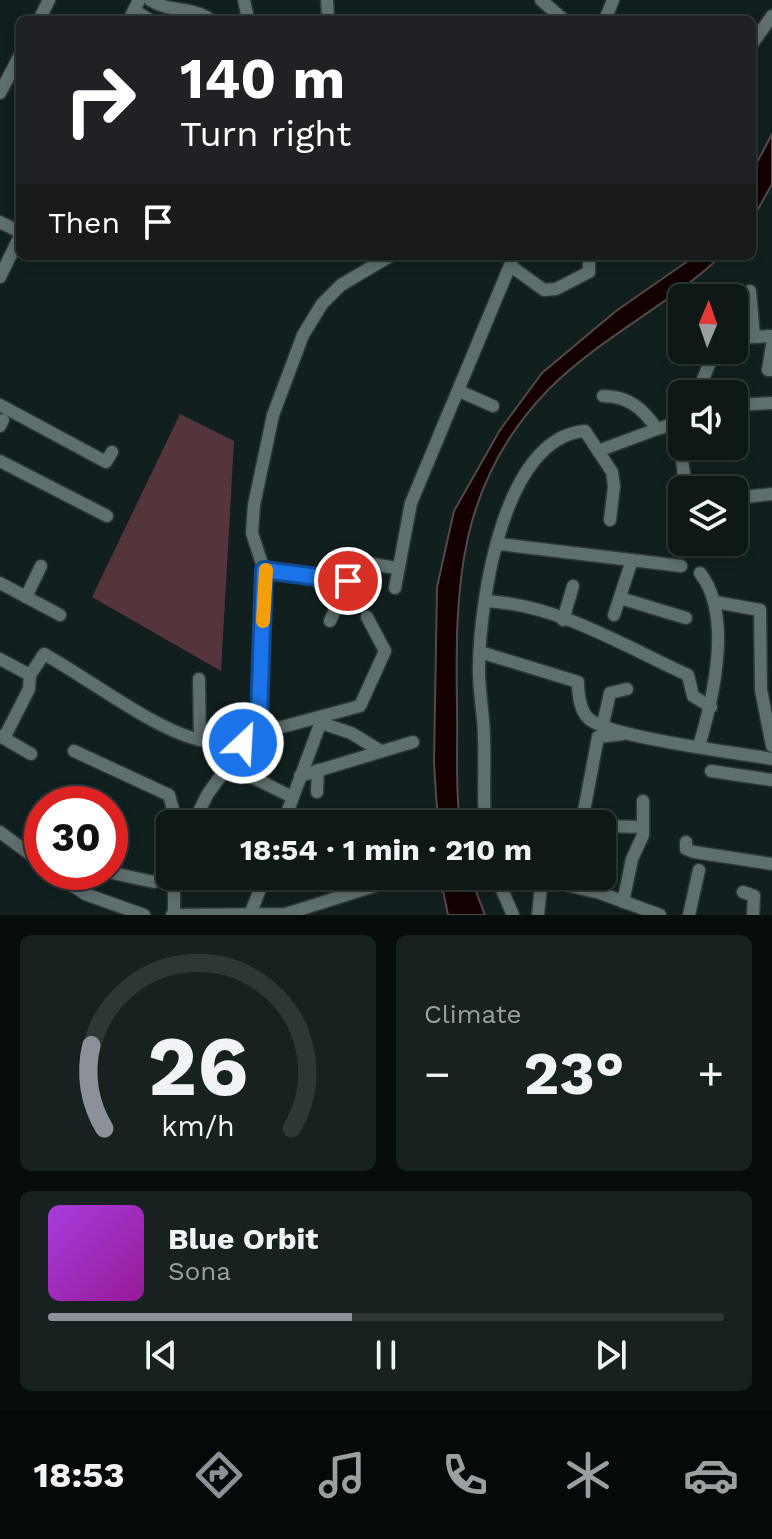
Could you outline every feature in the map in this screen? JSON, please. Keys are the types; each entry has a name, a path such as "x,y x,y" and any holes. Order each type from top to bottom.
{"street":[{"path":"150,0 162,8 200,12 206,16"},
{"path":"541,0 559,16"},
{"path":"756,38 772,16"},
{"path":"0,93 16,63"},
{"path":"0,277 16,243"},
{"path":"200,810 259,718 264,570 252,533 254,505 273,415 303,335 322,304 341,285 383,260"},
{"path":"395,588 411,503 513,262 544,290 556,289 589,272 589,260"},
{"path":"750,291 754,337"},
{"path":"748,337 772,336"},
{"path":"772,345 766,364 768,370 772,370"},
{"path":"459,391 493,406"},
{"path":"603,396 620,396 643,409 657,429"},
{"path":"748,404 772,403"},
{"path":"0,405 106,462 112,452"},
{"path":"598,451 668,423"},
{"path":"485,810 480,652 485,601 518,483 547,448 574,432 585,431 590,434 612,472 614,486 610,520"},
{"path":"0,461 107,516"},
{"path":"748,497 772,494"},
{"path":"499,544 681,566"},
{"path":"614,615 632,560"},
{"path":"330,621 358,562 397,568"},
{"path":"26,597 41,566"},
{"path":"264,570 348,581"},
{"path":"699,746 715,693 715,602 700,573"},
{"path":"0,583 60,615"},
{"path":"563,620 573,586"},
{"path":"620,598 686,618"},
{"path":"485,601 500,602 599,632 688,675 693,696 711,707"},
{"path":"715,602 760,610 761,690 772,746"},
{"path":"31,754 2,737 29,689 30,675 44,654 136,710 200,740 248,739 322,721 360,706 385,651 367,617"},
{"path":"480,652 578,682 583,711 590,721 630,734 772,759"},
{"path":"0,659 30,675"},
{"path":"199,679 200,740"},
{"path":"603,724 610,693 627,689"},
{"path":"322,721 351,733 379,750"},
{"path":"288,810 322,721"},
{"path":"584,810 598,737 630,734"},
{"path":"300,776 413,742"},
{"path":"74,751 169,795 173,810"},
{"path":"231,762 244,773 292,797"},
{"path":"317,792 318,770"},
{"path":"711,771 772,780"},
{"path":"623,902 632,859 643,835 643,801"},
{"path":"616,826 641,827"},
{"path":"0,832 24,850"},
{"path":"686,842 686,849 694,852 772,864"},
{"path":"689,915 699,870"},
{"path":"128,877 156,881"},
{"path":"538,915 541,887 549,881 660,915"},
{"path":"82,890 144,915"},
{"path":"172,890 173,915 286,914 362,890"},
{"path":"250,915 260,890"},
{"path":"502,890 513,915"},
{"path":"743,892 754,896 753,915"}],"shaded area":[{"path":"772,134 772,184 756,213 756,164"},
{"path":"689,260 716,260 688,284 668,284 668,299 568,371 518,426 495,462 479,500 461,579 457,663 459,810 437,810 434,763 437,587 454,511 500,430 542,373 616,311"},
{"path":"180,414 234,441 221,671 92,597"},
{"path":"443,890 475,890 485,915 448,915"}],"slow traffic":[{"path":"263,621 266,570"}],"route":[{"path":"243,743 252,735 259,718 264,570 325,575 348,581"}]}
